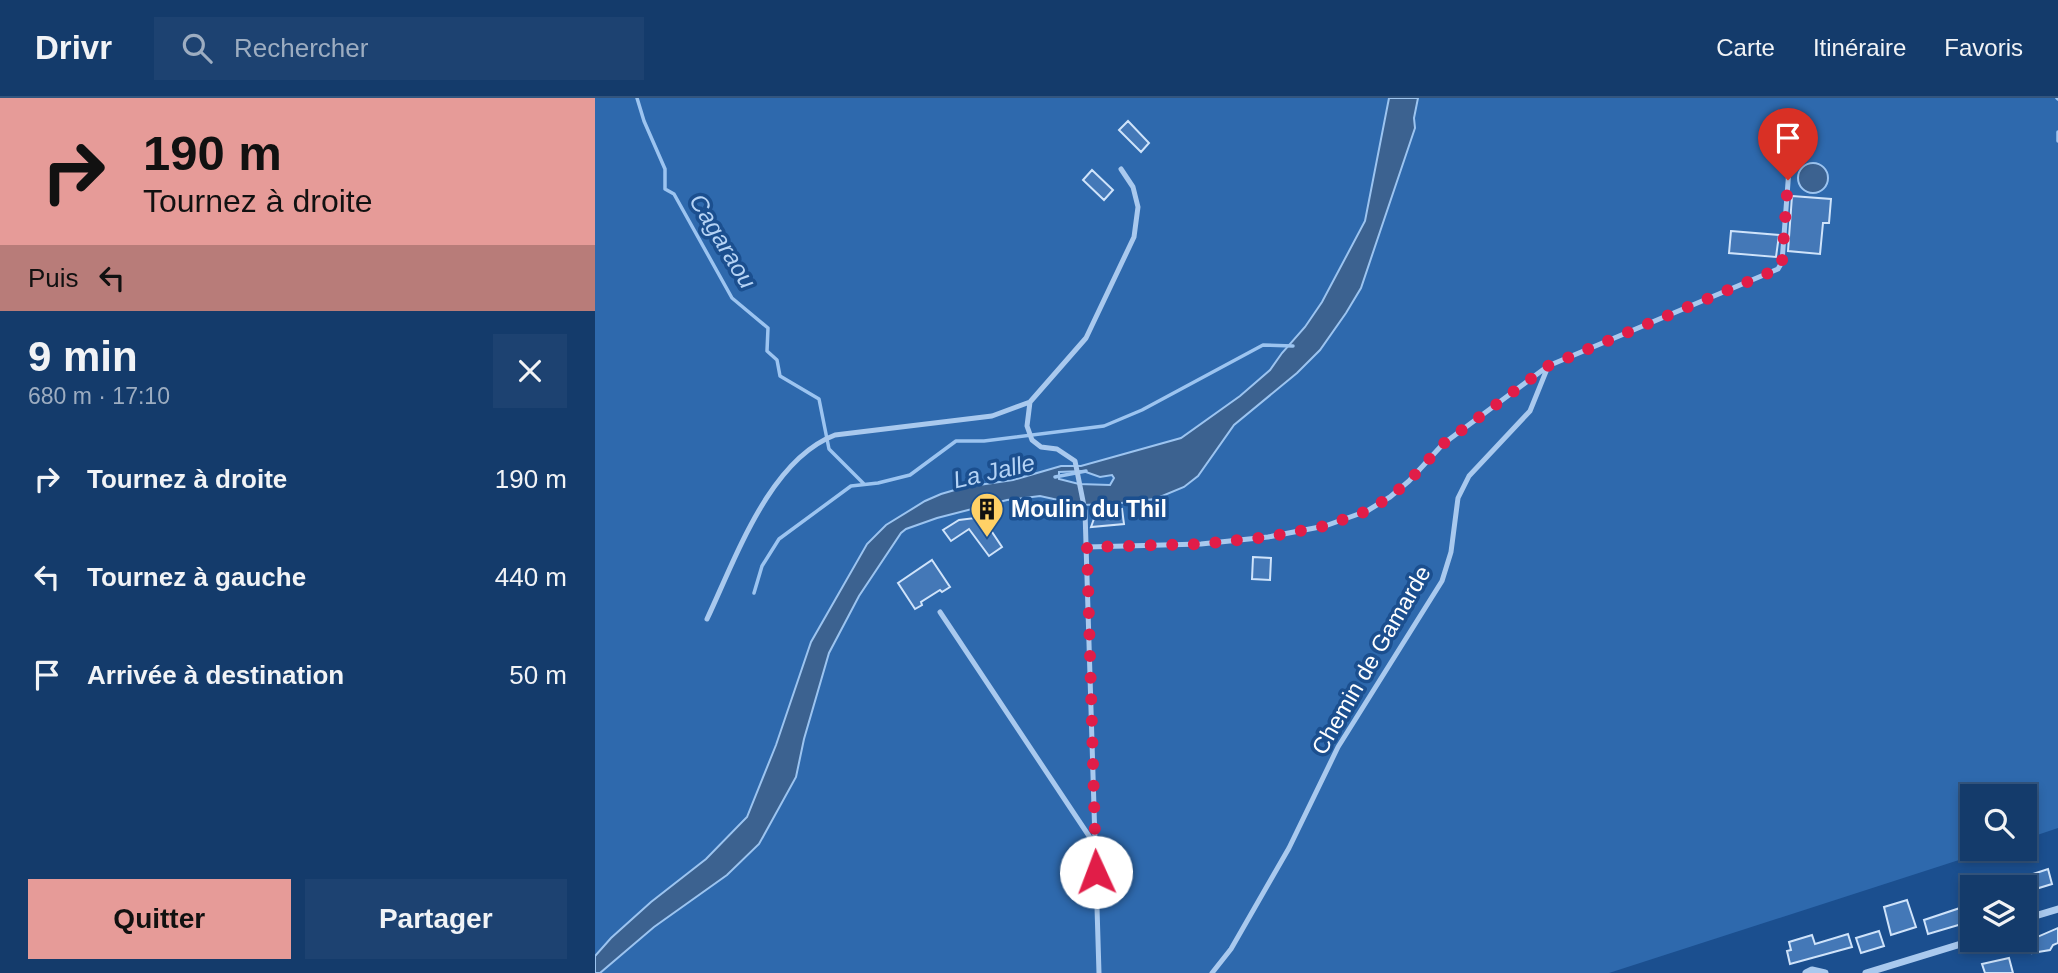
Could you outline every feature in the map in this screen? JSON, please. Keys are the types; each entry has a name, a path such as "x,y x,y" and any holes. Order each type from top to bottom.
{"street":[{"path":"2037,915 2058,909"},
{"path":"1866,973 1960,944"},
{"path":"1806,973 1812,970 1825,973"}],"lane":[{"path":"1087,547 1201,544 1268,537 1325,526 1367,511 1409,481 1443,444 1548,366 1778,269 1782,262 1790,156"},
{"path":"707,619 773,486 802,453 821,440 835,435 992,416 1030,402 1086,338 1133,237 1138,207 1133,187 1121,169"},
{"name":"Chemin de Gamarde","path":"1212,973 1230,949 1289,848 1338,747 1441,581 1451,552 1458,498 1469,476 1530,411 1548,366"},
{"path":"1030,402 1027,426 1032,440 1041,447 1058,449 1075,461 1085,511 1099,973"},
{"path":"940,612 1096,847"}],"shaded area":[{"path":"595,98 2058,98 2058,828 2037,835 2037,784 1960,784 1960,860 1609,973 595,973"},
{"path":"1389,98 1418,98 1415,128 1361,288 1320,350 1297,373 1234,425 1198,476 1184,487 1155,499 1113,504 1081,505 1040,496 1007,500 937,518 901,533 859,596 829,653 796,777 759,844 727,875 654,927 600,973 595,973 595,956 611,938 651,902 706,859 747,817 776,745 811,642 867,544 886,525 941,494 965,487 1013,480 1061,466 1081,466 1181,438 1240,396 1270,370 1322,302 1365,221","holes":["1083,471 1100,477 1112,475 1114,478 1110,485 1079,484 1059,479 1059,472"]},
{"path":"1813,163 1824,167 1828,178 1824,189 1813,193 1802,189 1798,178 1802,167"}],"building":[{"path":"1128,121 1149,143 1141,152 1119,130"},
{"path":"1092,170 1113,190 1104,200 1083,180"},
{"path":"1792,196 1831,199 1829,223 1823,223 1820,254 1788,251"},
{"path":"1731,231 1779,235 1776,257 1729,253"},
{"path":"1099,505 1117,505 1117,510 1122,509 1124,524 1091,527"},
{"name":"Moulin du Thil","path":"975,518 990,529 1002,547 989,556 969,529 951,541 943,530 959,520"},
{"path":"1253,557 1271,558 1270,580 1252,579"},
{"path":"932,560 950,587 942,592 940,590 915,609 898,583"},
{"path":"2048,869 2052,884 2037,889 2037,875 2030,875"},
{"path":"1907,900 1916,927 1891,935 1884,907"},
{"path":"1960,908 1960,925 1928,934 1924,920"},
{"path":"2058,928 2058,943 2050,950 2032,953 2037,952 2037,937"},
{"path":"1879,931 1884,946 1861,953 1856,938"},
{"path":"1848,934 1852,947 1790,964 1787,951 1791,950 1789,942 1812,935 1815,944"},
{"path":"2009,958 2013,973 1985,973 1982,964"}],"waterway":[{"name":"Cagaraou","path":"637,98 665,169 665,189 674,194 732,298 768,328 767,351 777,360 780,376 819,399 829,449 864,484"},
{"path":"2058,132 2058,141"},
{"path":"754,593 762,566 779,539 851,486 910,475 956,441 984,441 1104,426 1142,410 1263,345 1293,346"},
{"name":"La Jalle","path":"1055,477 1086,471"}],"place":[{"name":"Moulin du Thil","path":"987,539"}],"route":[{"path":"1096,872 1087,547 1201,544 1268,537 1325,526 1367,511 1409,481 1443,444 1466,425 1548,366 1778,269 1782,262 1788,180"}]}
